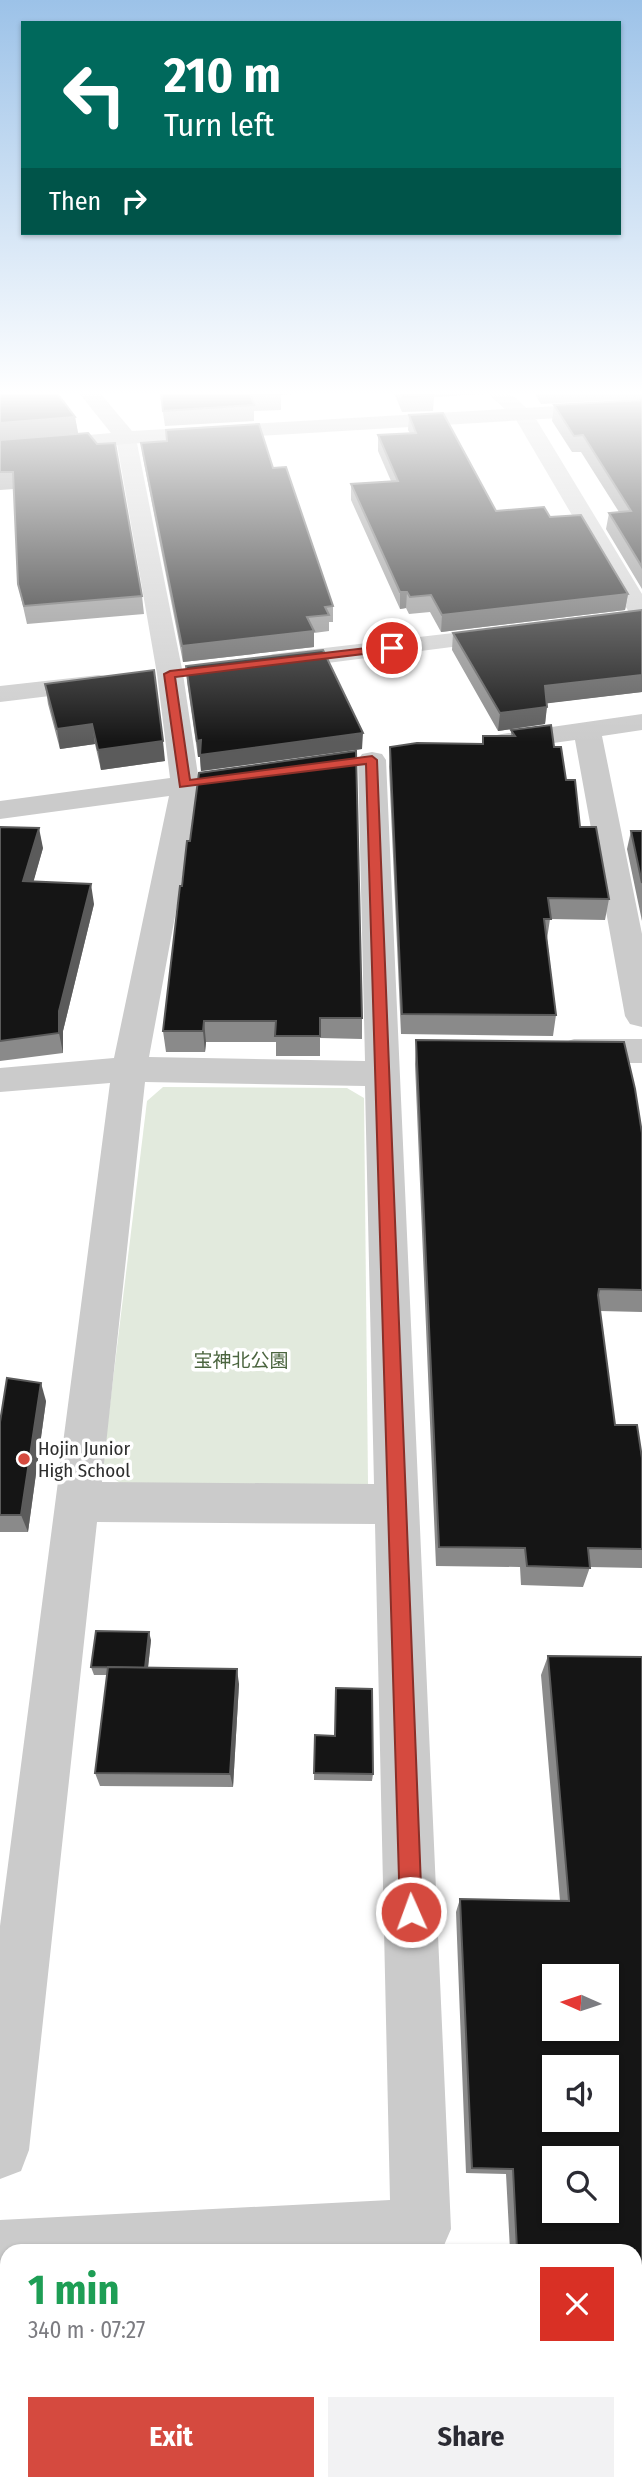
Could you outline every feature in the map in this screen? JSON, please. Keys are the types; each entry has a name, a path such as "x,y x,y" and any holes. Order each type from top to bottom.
{"street":[{"path":"0,2150 129,1069 185,785 157,676 135,509"},
{"path":"579,509 642,616 614,621"},
{"path":"253,664 531,631"},
{"path":"157,676 198,671"},
{"path":"0,694 118,680"},
{"path":"479,745 642,722"},
{"path":"587,730 629,884 642,1016"},
{"path":"120,2244 421,2229 396,1504 392,1057 372,760"},
{"path":"0,810 238,778"},
{"path":"547,1050 642,1051"},
{"path":"0,1080 129,1069 392,1057"},
{"path":"78,1503 396,1504"}],"green space":[{"name":"宝神北公園","path":"163,1087 347,1088 364,1098 368,1484 358,1493 127,1488 102,1470 147,1101"}],"building":[{"path":"15,509 127,509 142,596 24,606 18,584"},
{"path":"154,509 300,509 333,606 325,607 329,615 307,617 314,631 182,646"},
{"path":"362,509 545,509 550,517 581,515 628,594 442,615 431,595 410,597 407,592 400,592"},
{"path":"630,509 642,509 642,567 609,513 631,511"},
{"path":"642,610 642,675 545,686 547,707 500,713 453,633"},
{"path":"323,650 363,733 200,755 201,740 197,741 186,666"},
{"path":"154,670 163,741 98,750 92,724 57,729 45,684"},
{"path":"551,725 554,747 561,747 566,780 575,780 580,827 596,827 609,899 548,898 551,919 544,919 556,1015 402,1014 390,747 417,743 483,744 483,736 515,736 511,730"},
{"path":"356,751 362,1018 320,1018 320,1036 275,1036 276,1021 204,1021 203,1031 163,1031 180,886 187,841 190,841 199,773"},
{"path":"0,827 39,828 23,881 91,884 59,1011 59,1033 0,1041"},
{"path":"631,831 642,831 642,883"},
{"path":"416,1040 624,1042 642,1133 642,1290 599,1289 598,1295 615,1425 637,1425 642,1458 642,1549 588,1548 590,1568 527,1566 525,1548 439,1547"},
{"path":"7,1378 41,1383 21,1515 0,1515 0,1422"},
{"path":"96,1631 149,1632 145,1668 91,1667"},
{"path":"548,1656 642,1657 642,2244 517,2244 513,2169 472,2168 460,1899 569,1901"},
{"path":"108,1667 237,1669 230,1774 95,1773"},
{"path":"336,1688 372,1689 373,1774 314,1773 315,1735 335,1736"}],"place":[{"name":"Hojin Junior High School","path":"24,1459"}],"route":[{"path":"392,648 170,674 185,785 372,760 411,1912"}]}
